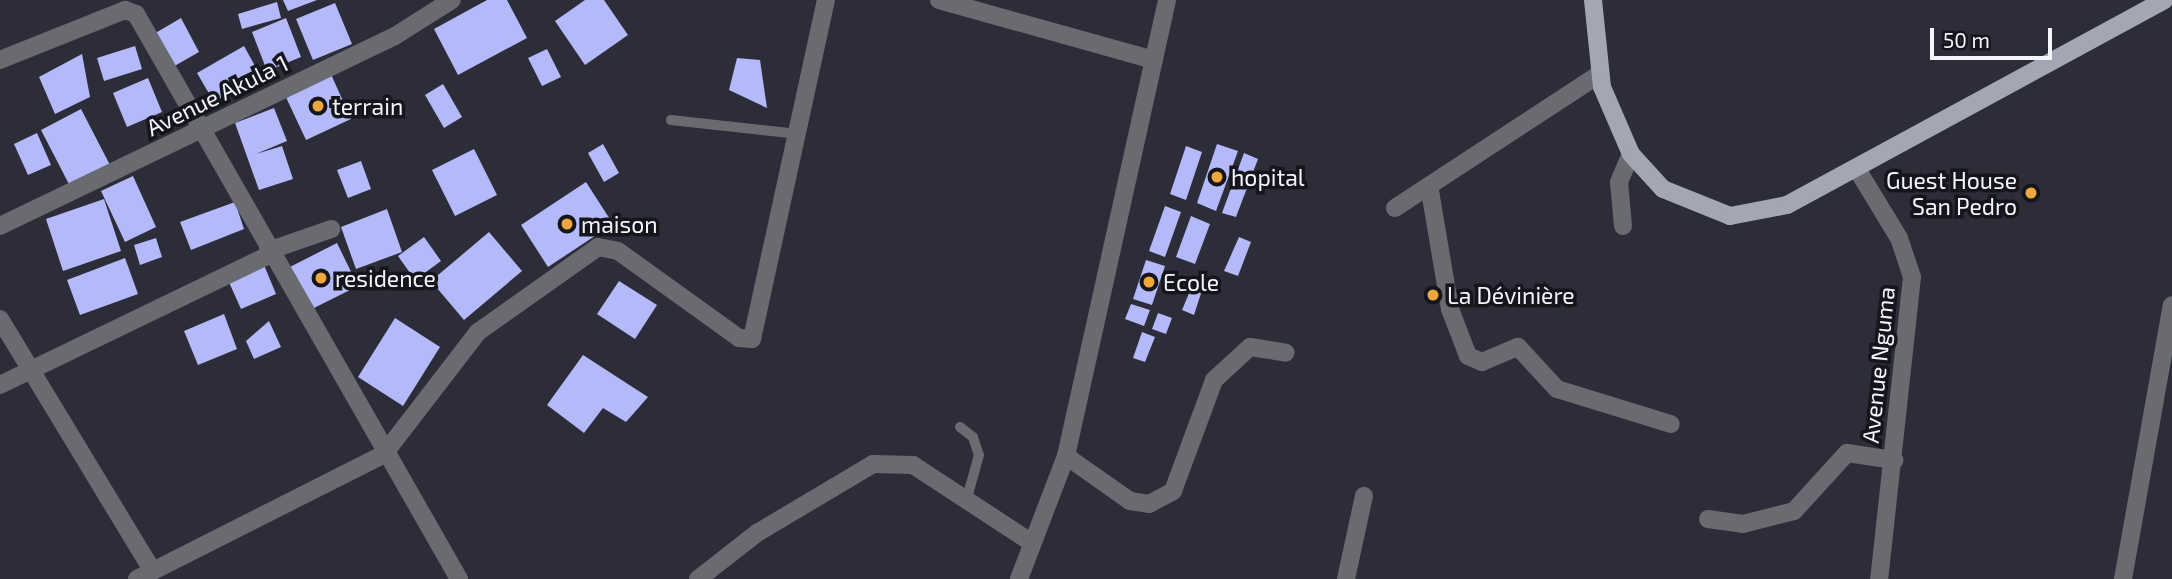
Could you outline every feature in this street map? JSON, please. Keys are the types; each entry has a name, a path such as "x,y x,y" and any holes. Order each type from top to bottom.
{"main road":[{"path":"1593,0 1600,74 1631,154 1662,190 1730,216 1765,214 1857,169 2164,0"}],"street":[{"name":"Avenue Akula 1","path":"0,226 395,36 452,0"},
{"path":"0,318 144,573 384,454 478,332 598,247 618,251 739,338 752,339 826,0"},
{"path":"939,0 1154,60"},
{"path":"1019,579 1066,456 1167,0"},
{"path":"0,60 129,9 204,128 269,253 454,577"},
{"path":"1395,208 1430,191 1600,74"},
{"path":"1623,226 1619,182 1631,154"},
{"name":"Avenue Nguma","path":"1857,169 1899,238 1912,276 1879,579"},
{"path":"1430,191 1450,309 1468,356 1482,362 1518,347 1557,389 1671,424"},
{"path":"0,386 28,369 269,253 331,229"},
{"path":"2123,579 2172,305"},
{"path":"1066,456 1130,501 1149,504 1173,491 1214,380 1250,347 1286,353"},
{"path":"1708,519 1743,524 1794,511 1847,453 1894,460"},
{"path":"698,579 757,533 873,464 913,466 967,498 1032,543"},
{"path":"1346,579 1364,496"}],"lane":[{"path":"671,120 798,134"},
{"path":"960,427 973,437 979,455 967,498"}],"building":[{"path":"283,0 317,0 288,11"},
{"path":"487,0 507,0 527,38 458,75 434,29"},
{"path":"585,0 604,0 628,35 585,65 555,21"},
{"path":"277,2 281,18 242,29 238,14"},
{"path":"335,3 352,44 313,60 296,19"},
{"path":"181,18 199,52 171,68 152,35"},
{"path":"286,18 301,57 267,71 252,32"},
{"path":"135,46 142,69 104,81 97,58"},
{"path":"244,46 260,75 214,102 197,73"},
{"path":"547,49 561,77 542,86 528,58"},
{"path":"82,54 90,97 55,114 39,77"},
{"path":"737,58 760,60 767,108 729,90"},
{"name":"terrain","path":"330,72 351,119 306,140 284,93"},
{"path":"148,78 162,112 127,127 113,93"},
{"path":"443,84 462,117 444,128 425,95"},
{"path":"274,108 287,141 256,154 282,146 293,179 259,190 235,123"},
{"path":"81,109 111,167 71,188 41,130"},
{"path":"37,133 51,165 28,175 14,144"},
{"path":"603,144 619,173 604,182 588,153"},
{"name":"hopital","path":"1217,144 1238,151 1216,211 1197,203"},
{"path":"1186,146 1202,152 1186,200 1170,194"},
{"path":"474,149 497,195 455,216 432,170"},
{"path":"1244,153 1258,159 1236,217 1222,213"},
{"path":"361,161 371,189 348,198 337,170"},
{"path":"133,176 156,227 125,242 101,191"},
{"name":"maison","path":"586,182 613,224 548,267 521,225"},
{"path":"104,199 121,251 63,271 46,219"},
{"path":"235,202 244,229 191,250 180,222"},
{"path":"1165,206 1181,212 1165,257 1149,251"},
{"path":"387,209 402,252 356,269 341,227"},
{"path":"1191,216 1210,224 1195,264 1176,257"},
{"name":"maison","path":"489,232 522,271 464,320 431,281"},
{"path":"424,237 441,261 415,280 398,256"},
{"path":"1239,237 1251,242 1238,276 1224,271"},
{"path":"156,238 162,257 140,265 134,245"},
{"name":"residence","path":"337,243 358,286 306,312 284,270"},
{"path":"125,258 138,294 80,315 67,280"},
{"name":"Ecole","path":"1146,260 1165,266 1152,305 1133,299"},
{"path":"264,265 276,294 241,309 228,280"},
{"path":"1195,279 1205,281 1194,315 1182,310"},
{"name":"maison","path":"619,281 657,305 635,339 597,314"},
{"path":"1131,304 1150,310 1144,326 1125,319"},
{"path":"1158,313 1172,318 1166,334 1152,329"},
{"path":"224,314 237,349 198,365 184,331"},
{"path":"395,318 440,347 403,406 358,377"},
{"path":"269,321 281,347 254,359 246,341"},
{"path":"1142,332 1155,337 1145,362 1133,358"},
{"path":"583,355 648,397 626,422 603,408 584,433 547,405"}],"place":[{"name":"terrain","path":"318,106"},
{"name":"hopital","path":"1217,177"},
{"name":"Guest House San Pedro","path":"2031,193"},
{"name":"maison","path":"567,224"},
{"name":"residence","path":"321,278"},
{"name":"Ecole","path":"1149,282"},
{"name":"La Dévinière","path":"1433,295"}]}
